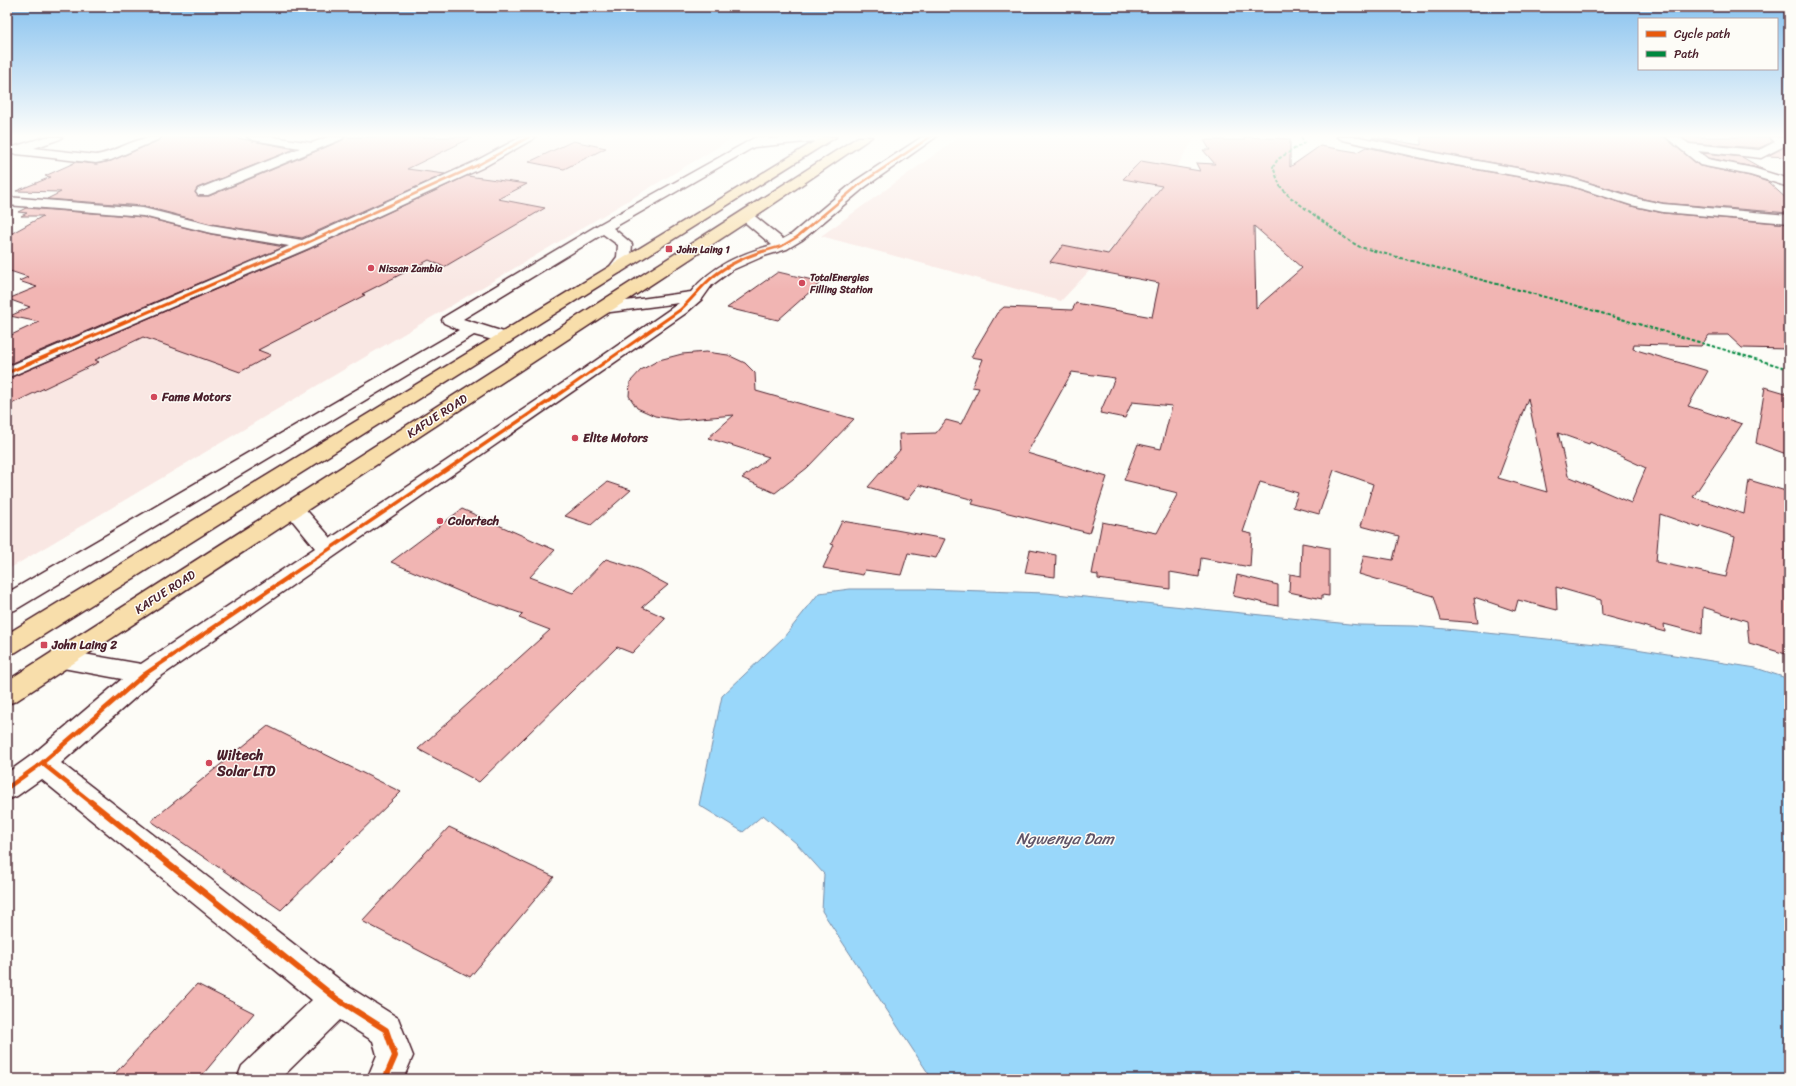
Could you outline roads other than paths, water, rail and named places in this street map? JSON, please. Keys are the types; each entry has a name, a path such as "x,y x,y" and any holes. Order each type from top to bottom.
{"main road":[{"path":"7,646 748,188"},
{"name":"KAFUE ROAD","path":"7,694 789,188"}],"street":[{"path":"203,192 214,188"},
{"path":"7,373 304,245 429,188"},
{"path":"504,338 472,329 450,320 603,228 674,188"},
{"path":"7,788 42,763 145,674 581,379 680,310 696,296 707,282 727,267 759,253 782,246 797,237 856,188"},
{"path":"1588,188 1613,196 1663,208 1789,220"},
{"path":"10,203 143,212 211,229 271,238 304,245"},
{"path":"746,216 782,246"},
{"path":"603,228 625,244 624,257 616,269"},
{"path":"603,308 696,296"},
{"path":"7,604 472,329"},
{"path":"294,509 328,549"},
{"path":"61,659 145,674"},
{"path":"42,763 337,999 386,1030 395,1056 385,1079"},
{"path":"255,1079 337,999"}],"water":[{"name":"Ngwenya Dam","path":"850,589 922,589 1046,593 1359,625 1415,626 1617,646 1756,668 1789,679 1789,1079 932,1079 822,911 824,874 797,844 763,815 743,832 699,805 722,696 784,637 819,593"}],"place":[{"name":"John Laing 1","path":"669,249"},
{"name":"Nissan Zambia","path":"371,268"},
{"name":"TotalEnergies Filling Station","path":"802,283"},
{"name":"Fame Motors","path":"154,397"},
{"name":"Elite Motors","path":"575,438"},
{"name":"Colortech","path":"440,521"},
{"name":"John Laing 2","path":"44,645"},
{"name":"Wiltech Solar LTD","path":"209,763"}]}
